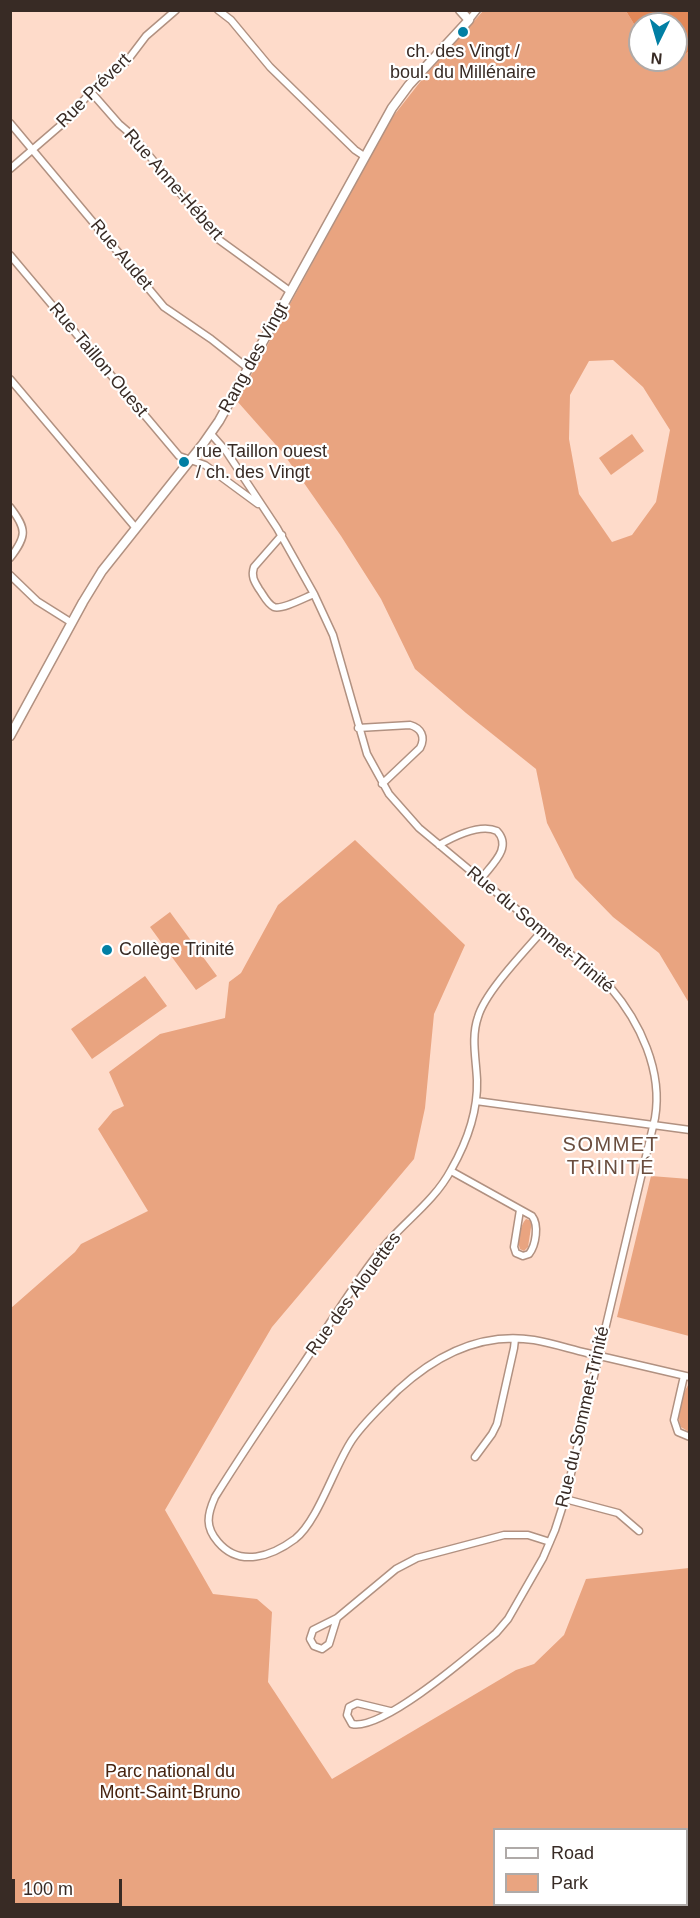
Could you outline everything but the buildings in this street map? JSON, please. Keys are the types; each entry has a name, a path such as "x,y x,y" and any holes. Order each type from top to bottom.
{"street":[{"name":"Rue Prévert","path":"10,169 64,122 91,92 123,65 146,36 176,10"},
{"path":"218,10 227,16 278,75 355,150 364,156"},
{"path":"460,10 469,20"},
{"name":"Rang des Vingt","path":"11,732 97,577 211,434 387,116 404,91 477,10"},
{"name":"Rue Anne-Hébert","path":"91,92 119,124 133,136 218,239 291,292"},
{"name":"Rue Audet","path":"10,123 164,307 211,339 249,369"},
{"name":"Rue Taillon Ouest","path":"10,255 162,437 179,456 190,461"},
{"path":"10,379 135,527"},
{"name":"Rue du Sommet-Trinité","path":"211,434 226,451 282,535 314,594 333,634 358,728 367,754 382,784 407,816 439,845 603,980 635,1021 645,1043 654,1076 656,1102 653,1125 565,1498 550,1542 517,1605 500,1630 411,1701 372,1721 357,1725 349,1721 346,1713 351,1706 357,1703 390,1711"},
{"name":"Rue du Sommet-Trinité","path":"190,461 205,465 250,497 267,513"},
{"path":"10,507 20,520 24,531 21,542 10,558"},
{"path":"282,535 272,543 254,567 252,574 254,581 269,603 276,608 314,594"},
{"path":"10,575 37,601 72,623"},
{"path":"358,728 410,725 422,734 423,741 420,748 382,784"},
{"path":"439,845 449,839 484,828 496,831 502,839 502,849 480,879"},
{"name":"Rue des Alouettes","path":"515,1339 480,1343 453,1351 415,1375 359,1430 347,1448 308,1525 283,1547 261,1556 236,1556 226,1551 210,1531 208,1518 215,1497 376,1255 393,1235 428,1202 451,1171 471,1127 476,1101 474,1045 478,1014 486,999 543,930"},
{"path":"476,1101 690,1130"},
{"path":"451,1171 534,1217 536,1224 532,1250 523,1256 516,1253 514,1246 520,1210"},
{"path":"475,1457 497,1424 515,1339 541,1342 687,1377 674,1422 678,1432 690,1437"},
{"path":"565,1498 618,1513 639,1531"},
{"path":"337,1618 330,1643 322,1649 314,1646 310,1639 313,1630 337,1618 396,1569 417,1558 504,1535 528,1535 550,1542"}],"green space":[{"path":"483,11 626,11 628,14 628,72 688,72 689,51 689,1003 659,953 613,917 575,878 547,823 536,769 415,669 381,599 341,536 283,453 237,401 391,119 424,77","holes":["613,360 643,387 670,430 656,502 632,535 612,542 579,494 569,439 570,395 589,361"]},
{"path":"632,434 644,451 611,475 599,458"},
{"name":"Parc national du Mont-Saint-Bruno","path":"355,840 465,945 434,1014 425,1108 414,1159 272,1327 165,1510 213,1594 257,1599 272,1612 268,1682 332,1779 516,1670 534,1664 564,1635 586,1579 689,1568 689,1907 11,1907 11,1308 75,1252 81,1244 148,1211 98,1129 113,1111 124,1106 109,1072 160,1034 225,1018 229,982 241,973 278,905"},
{"path":"170,912 217,976 196,990 150,927"},
{"path":"145,976 167,1006 92,1059 71,1029"},
{"path":"651,1176 689,1179 689,1336 617,1317"},
{"path":"526,1219 532,1221 528,1247 524,1251 520,1249 519,1238"},
{"path":"689,1384 689,1432 681,1427 679,1411"}],"shaded area":[{"path":"626,11 689,11 689,51 688,12 628,12 628,14"}],"place":[{"name":"ch. des Vingt / boul. du Millénaire","path":"463,32"},
{"name":"rue Taillon ouest / ch. des Vingt","path":"184,462"},
{"name":"Collège Trinité","path":"107,950"}],"district":[{"name":"SOMMET TRINITÉ","path":"611,1156"}]}
